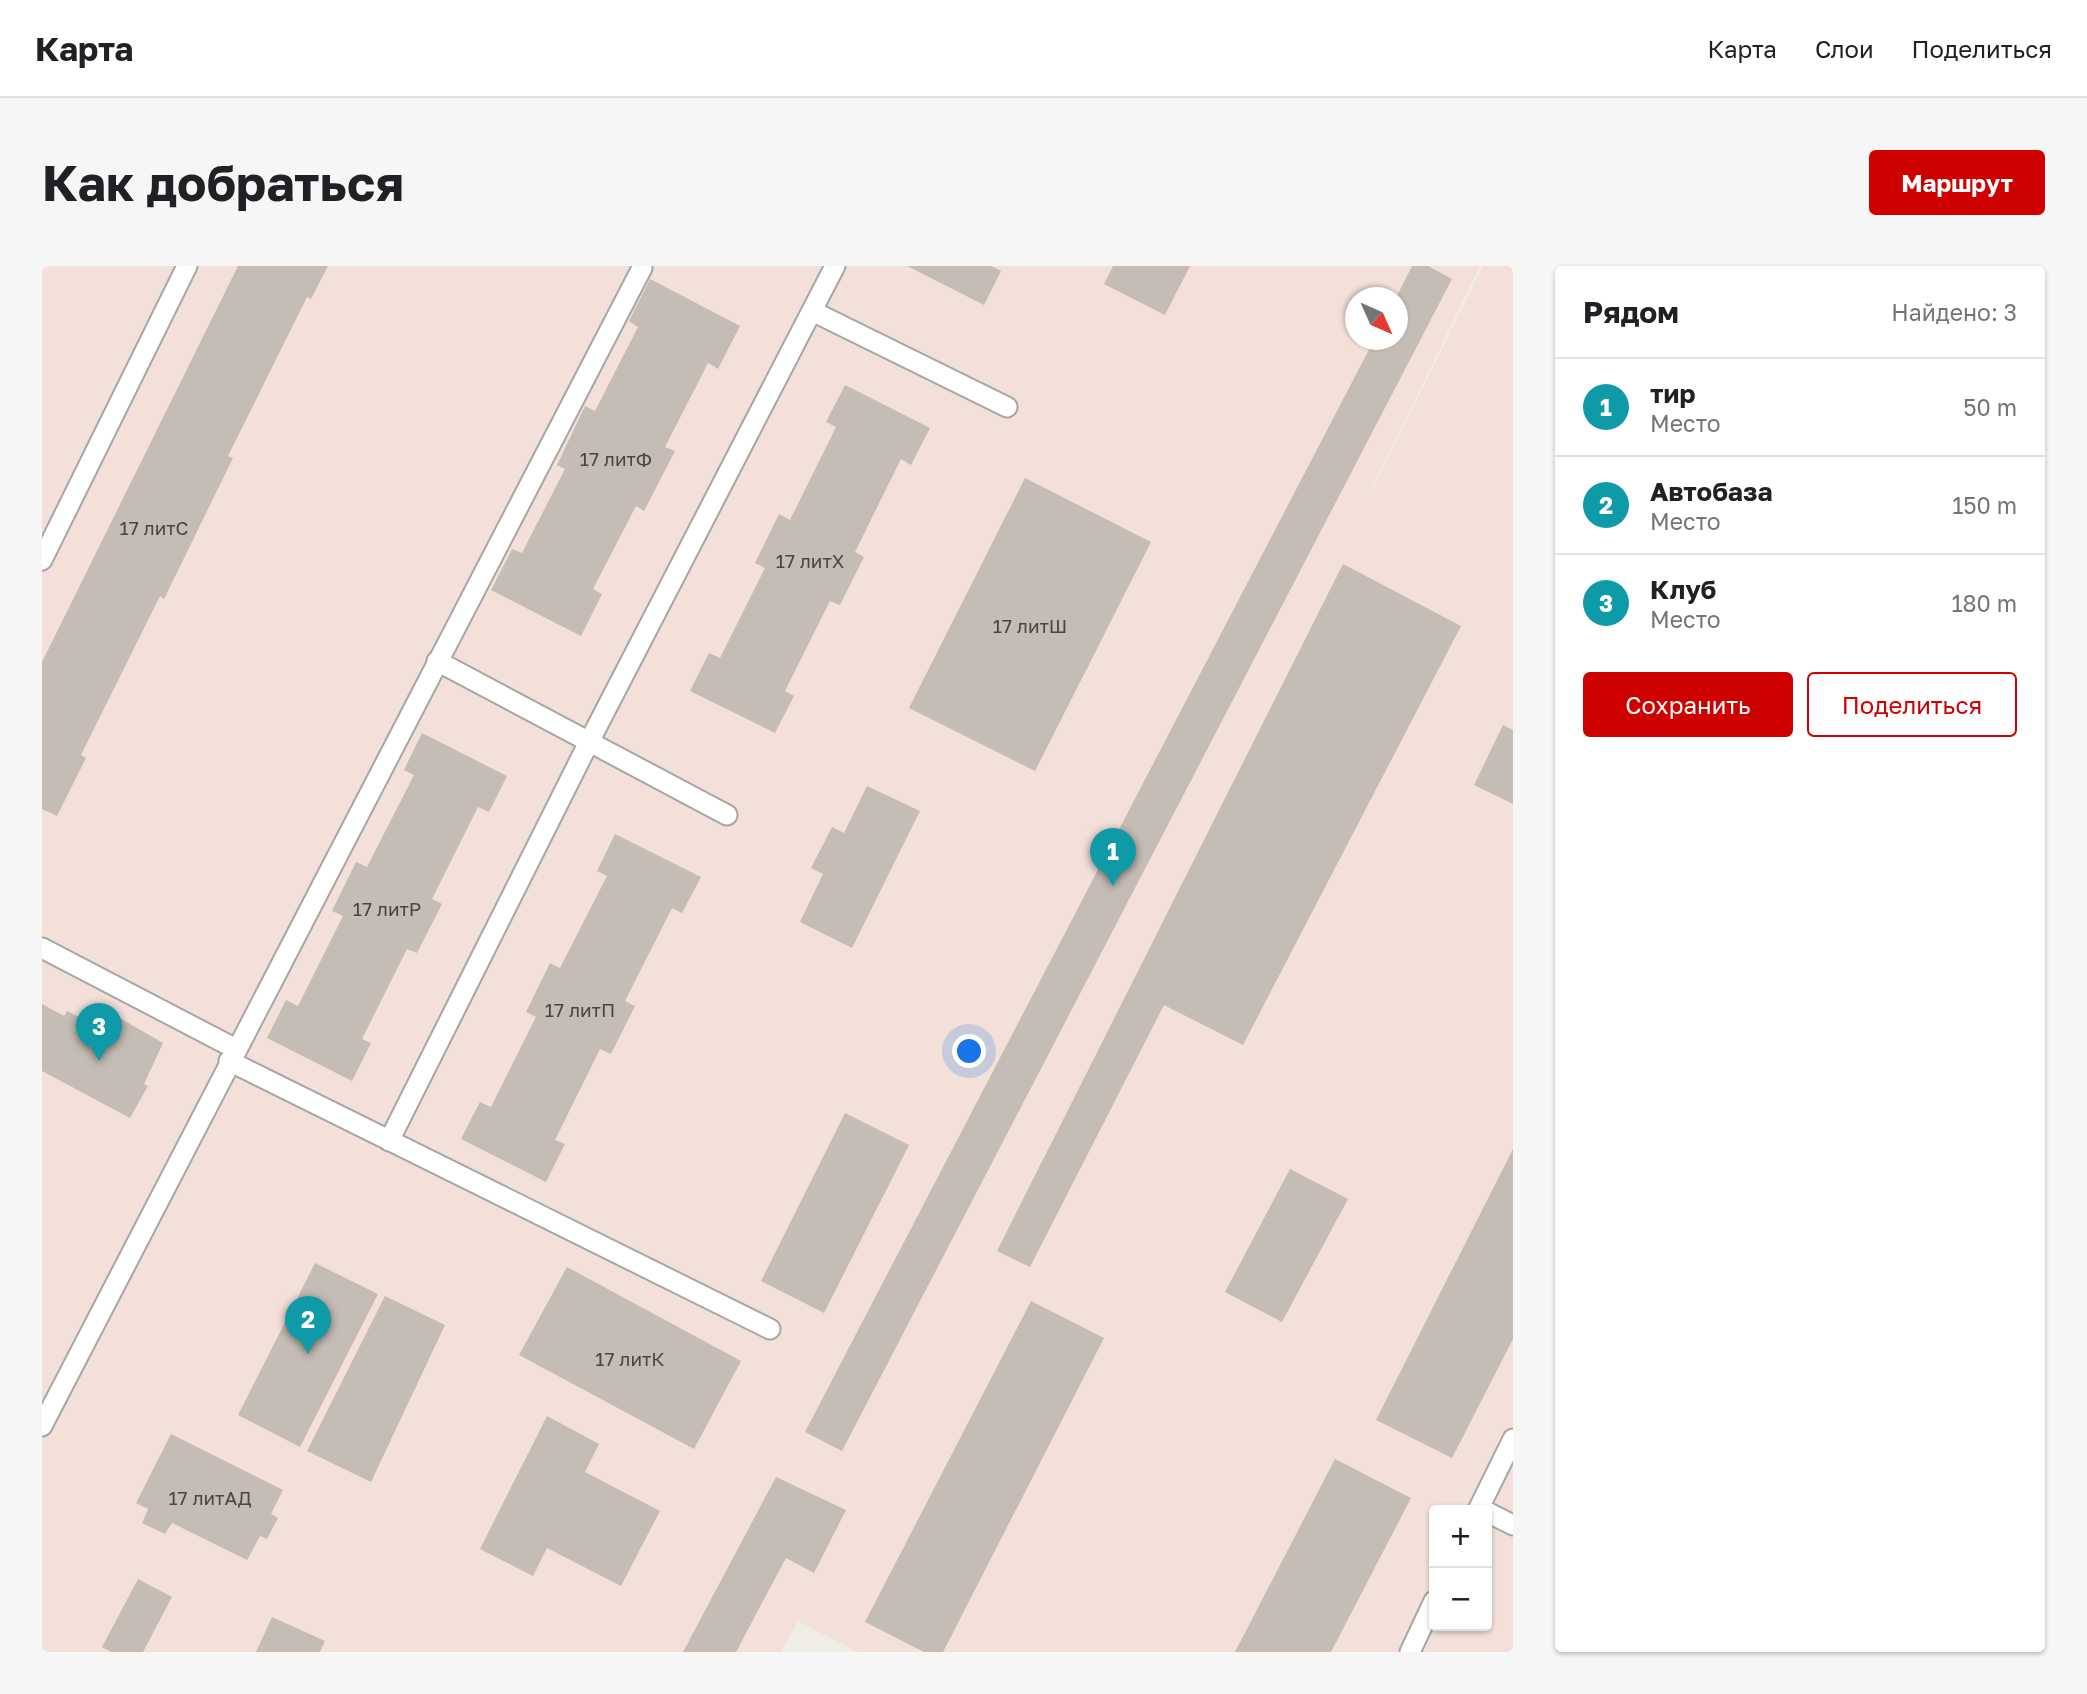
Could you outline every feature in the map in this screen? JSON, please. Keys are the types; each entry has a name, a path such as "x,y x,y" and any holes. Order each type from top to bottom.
{"lane":[{"path":"42,560 187,266"},
{"path":"389,1141 589,742 835,266"},
{"path":"42,1426 642,268"},
{"path":"811,311 1007,407"},
{"path":"437,661 727,814"},
{"path":"42,948 389,1141 770,1329"},
{"path":"1484,1505 1513,1439"},
{"path":"1492,1515 1513,1525"},
{"path":"1409,1652 1429,1611"}],"shaded area":[{"path":"42,266 1480,266 1325,584 1483,266 1513,266 1513,1652 858,1652 798,1621 781,1652 42,1652"}],"building":[{"path":"238,266 328,266 311,299 307,297 228,456 233,458 164,599 160,596 81,755 86,758 57,816 42,809 42,662"},
{"path":"907,266 991,266 1001,271 984,305"},
{"path":"1113,266 1190,266 1165,315 1104,284"},
{"path":"1412,266 1428,266 1452,279 842,1451 805,1432 1369,350 1408,350 1408,287 1402,287"},
{"path":"650,279 740,326 718,369 708,363 665,447 675,451 644,511 636,506 593,589 602,594 581,636 491,590 512,549 522,553 565,469 557,465 585,406 595,411 638,327 629,321"},
{"path":"845,385 930,428 911,465 901,459 855,552 864,557 840,605 830,601 785,691 794,696 775,733 690,691 709,653 720,658 765,568 755,563 779,514 790,520 836,427 826,422"},
{"path":"1025,478 1151,542 1035,771 909,708"},
{"path":"1343,564 1461,626 1243,1045 1164,1005 1030,1267 997,1251"},
{"path":"1503,725 1513,730 1513,804 1474,785"},
{"path":"422,733 507,776 489,812 478,807 432,899 442,904 417,953 407,949 362,1039 371,1043 352,1081 267,1038 286,1000 298,1006 343,916 332,911 356,862 367,867 414,775 404,770"},
{"path":"867,786 920,811 852,948 800,922 823,874 811,868 832,827 844,833"},
{"path":"615,834 701,877 682,913 672,908 625,1001 635,1006 611,1054 600,1049 555,1140 565,1144 546,1182 461,1139 480,1102 491,1107 536,1017 526,1012 550,963 560,968 607,876 597,871"},
{"path":"42,1004 64,1016 67,1011 109,1032 118,1017 163,1043 144,1084 148,1086 130,1118 42,1071"},
{"path":"845,1113 909,1145 824,1313 761,1281"},
{"path":"1513,1149 1513,1339 1452,1458 1376,1420"},
{"path":"1290,1169 1348,1199 1282,1322 1225,1292"},
{"path":"315,1263 378,1294 300,1447 238,1415"},
{"path":"567,1267 741,1361 694,1449 519,1355"},
{"path":"385,1296 445,1325 371,1482 307,1451"},
{"path":"1031,1301 1104,1338 943,1652 924,1652 865,1622"},
{"path":"547,1416 599,1444 585,1472 660,1511 621,1586 547,1548 533,1576 480,1549"},
{"path":"171,1434 283,1490 271,1514 278,1518 267,1539 260,1536 247,1560 172,1523 165,1534 142,1523 148,1509 136,1503"},
{"path":"1335,1459 1411,1498 1331,1652 1235,1652"},
{"path":"776,1477 846,1510 814,1573 786,1558 736,1652 683,1652"},
{"path":"138,1579 172,1597 143,1652 111,1652 102,1647"},
{"path":"272,1617 325,1641 320,1652 256,1652"}],"place":[{"name":"тир","path":"1113,886"},
{"name":"Клуб","path":"99,1061"},
{"name":"Автобаза","path":"308,1354"}]}
